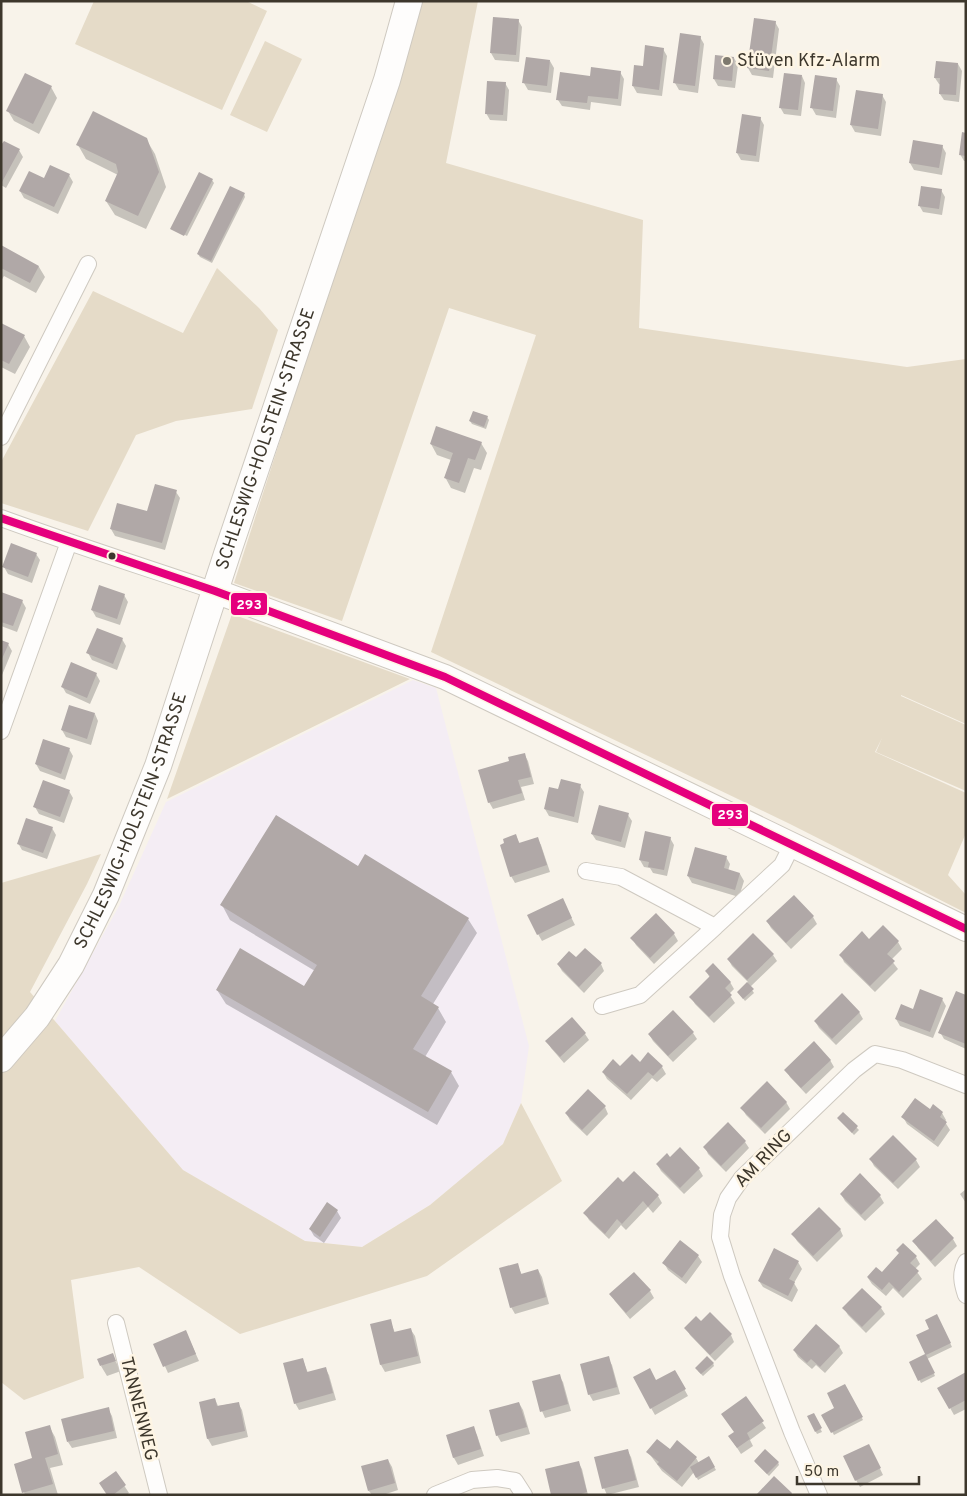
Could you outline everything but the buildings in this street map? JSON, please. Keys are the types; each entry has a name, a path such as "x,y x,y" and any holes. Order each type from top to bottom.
{"main road":[{"name":"SCHLESWIG-HOLSTEIN-STRASSE","path":"387,80 389,1"},
{"name":"SCHLESWIG-HOLSTEIN-STRASSE","path":"1,1059 37,1017 71,965 106,895 158,766 387,80 409,1"}],"street":[{"path":"1,437 88,264"},
{"path":"1,518 215,591 445,677 966,929"},
{"path":"1,731 69,542"},
{"path":"602,1006 640,995 782,865 792,845"},
{"path":"586,871 621,877 715,927"},
{"name":"AM RING","path":"819,1495 792,1432 732,1276 720,1237 722,1215 728,1198 742,1178 854,1070 875,1054 902,1060 966,1085"},
{"path":"966,1262 962,1271 962,1286 966,1295"},
{"name":"TANNENWEG","path":"116,1322 159,1495"},
{"path":"435,1495 472,1480 497,1478 515,1481 524,1495"}],"shaded area":[{"path":"94,1 246,1 267,11 222,110 75,44"},
{"path":"422,1 478,1 446,163 643,220 639,328 907,367 966,359 966,724 901,696 966,725 966,791 876,752 882,738 875,752 966,793 966,833 948,875 966,895 966,913 790,824 431,652 536,335 449,308 342,621 234,583"},
{"path":"265,41 302,59 267,132 230,115"},
{"path":"217,268 259,308 278,330 252,409 176,421 136,435 88,531 1,503 1,462 93,291 183,333"},
{"path":"232,614 410,679 167,799"},
{"path":"413,680 436,688 529,1046 521,1103 503,1144 430,1205 362,1247 305,1241 183,1170 55,1021 119,906 166,802"},
{"path":"101,854 30,992 183,1170 305,1241 362,1247 430,1205 503,1144 521,1103 562,1181 427,1276 240,1334 139,1267 71,1280 84,1378 24,1400 1,1382 1,883"}],"transit line":[{"name":"293","path":"1,518 215,591 445,677 966,929"}],"place":[{"name":"Stüven Kfz-Alarm","path":"727,61"}]}
